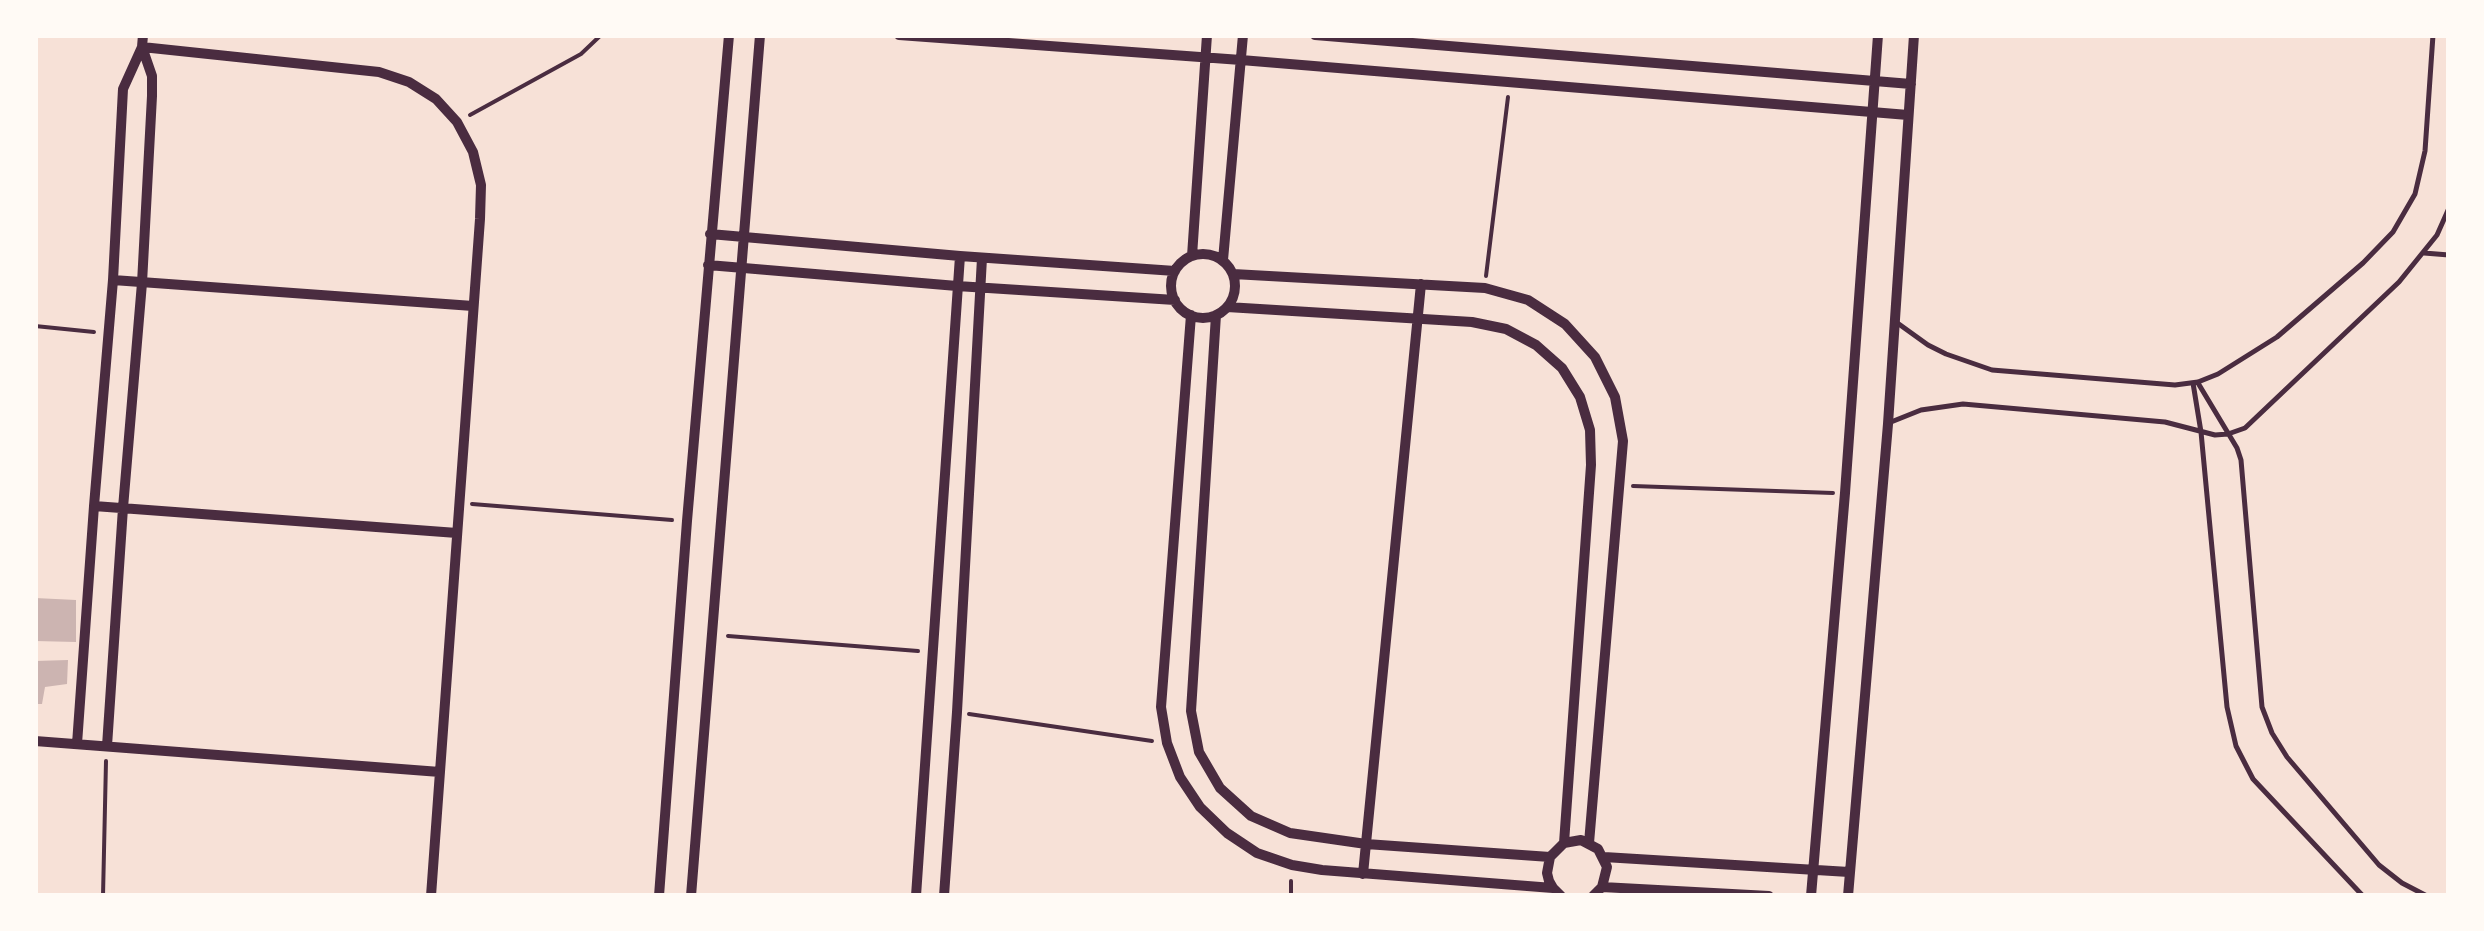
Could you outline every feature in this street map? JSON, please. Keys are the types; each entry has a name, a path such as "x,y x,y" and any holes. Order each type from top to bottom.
{"street":[{"path":"659,896 729,35"},
{"path":"691,896 760,35"},
{"path":"899,35 1908,115"},
{"path":"1192,256 1207,35"},
{"path":"1223,260 1243,35"},
{"path":"1315,35 1911,84"},
{"path":"1810,896 1845,493 1878,35"},
{"path":"1848,896 1888,424 1914,35"},
{"path":"142,41 378,72 409,82 436,99 458,122 473,152 481,185 431,896"},
{"path":"78,744 113,280 123,88 142,41"},
{"path":"106,746 142,283 152,89 142,41"},
{"path":"710,234 1175,270"},
{"path":"1208,254 1223,260 1233,274 1235,291 1228,307 1204,318 1184,312 1175,300 1172,286 1175,270 1192,256 1208,254"},
{"path":"916,896 960,256"},
{"path":"944,896 982,258"},
{"path":"708,265 1175,300"},
{"path":"1233,274 1484,288 1528,300 1566,324 1595,357 1615,397 1623,441 1589,843"},
{"path":"113,280 474,306"},
{"path":"1363,874 1420,284"},
{"path":"1228,307 1418,317 1506,328 1536,344 1562,368 1580,398 1590,430 1591,465 1564,843"},
{"path":"1191,315 1161,708 1167,743 1180,777 1200,808 1227,833 1257,853 1292,866 1557,892"},
{"path":"1216,315 1191,711 1200,752 1220,788 1252,816 1290,832 1366,844 1550,857"},
{"path":"94,506 457,534"},
{"path":"35,742 440,772"},
{"path":"1557,892 1547,873 1550,857 1564,843 1581,840 1604,857 1607,867 1602,887 1593,896"},
{"path":"1604,857 1849,872"},
{"path":"1602,887 1769,896"}],"lane":[{"path":"1895,321 1946,354 1992,370 2175,385 2218,374 2277,337 2393,232 2415,194 2425,151 2433,35"},
{"path":"1888,424 1921,410 1963,404 2165,422 2215,435 2245,428 2399,282 2437,235 2449,208"},
{"path":"2424,253 2449,255"},
{"path":"2195,382 2227,707 2236,746 2253,778 2363,896"},
{"path":"2195,382 2237,448 2240,460 2262,707 2272,733 2379,865 2427,896"}],"path":[{"path":"458,122 581,54 601,35"},
{"path":"1484,288 1510,82"},
{"path":"35,326 108,333"},
{"path":"1618,486 1845,493"},
{"path":"459,502 687,521"},
{"path":"714,635 933,653"},
{"path":"957,712 1167,743"},
{"path":"103,896 106,746"}],"building":[{"path":"35,598 76,600 76,642 35,641"},
{"path":"68,660 67,684 45,687 42,704 35,704 35,661"}]}
